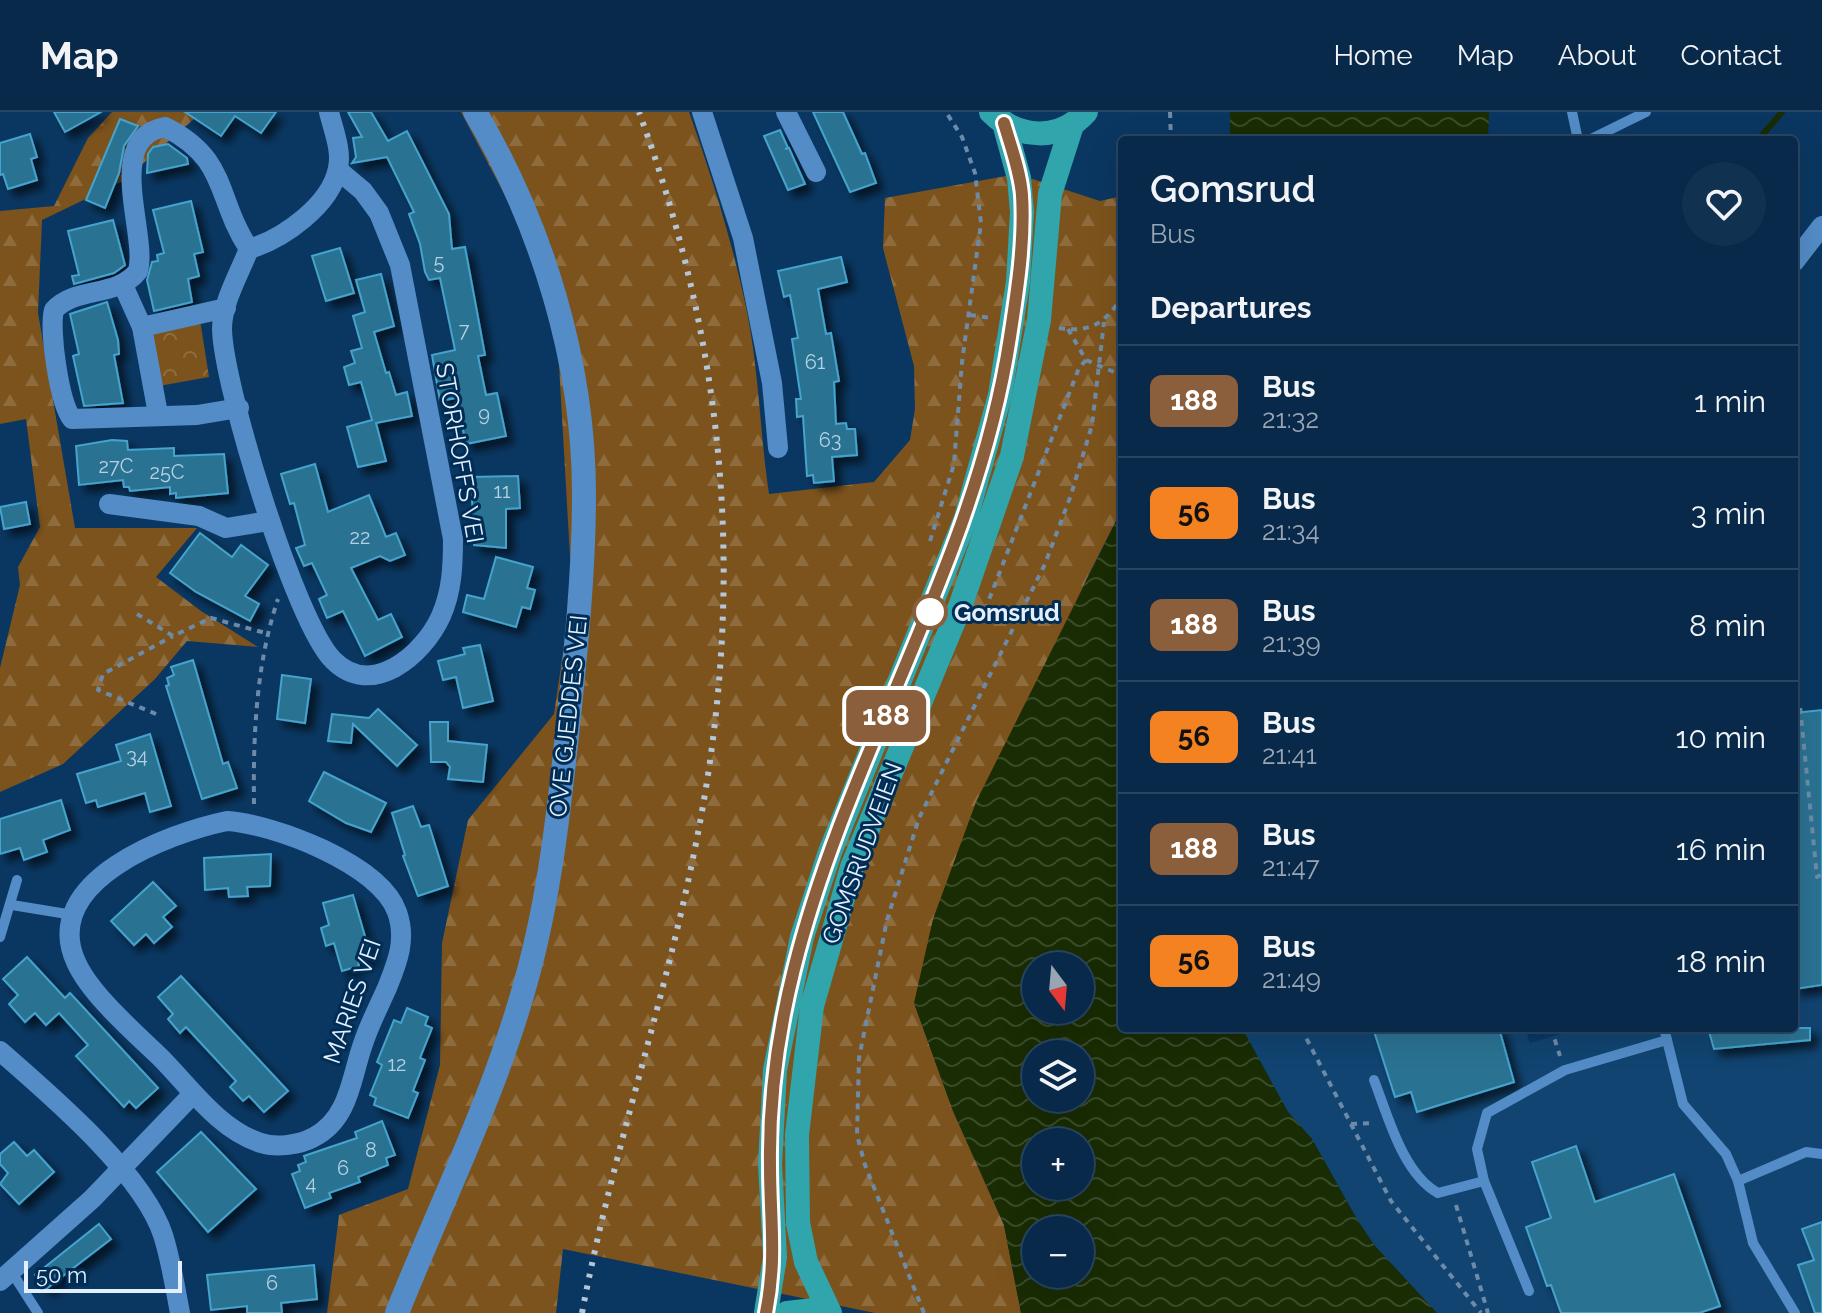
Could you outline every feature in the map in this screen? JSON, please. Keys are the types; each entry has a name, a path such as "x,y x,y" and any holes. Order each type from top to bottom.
{"highway":[{"path":"997,118 1037,134 1079,118"},
{"name":"GOMSRUDVEIEN","path":"766,1313 775,1257 770,1164 775,1070 802,937 835,839 955,547 1000,395 1018,282 1022,212 1019,178 997,118"},
{"name":"GOMSRUDVEIEN","path":"829,1313 806,1262 798,1223 797,1120 812,1006 852,867 961,604 1012,456 1039,320 1050,194 1079,118"},
{"path":"787,1313 814,1310 829,1313"}],"street":[{"path":"239,408 197,415 158,414 76,421 67,411 52,331 54,310 69,299 123,285 134,277 140,265 131,176 143,136 151,129 165,127 206,154 217,171 234,227 249,249 277,239 295,225 331,186 338,170 339,157 329,112"},
{"name":"OVE GJEDDES VEI","path":"397,1313 485,1100 529,972 555,839 582,577 582,452 568,358 538,247 506,169 475,112"},
{"path":"702,112 743,238 772,383 778,448"},
{"path":"786,112 816,172"},
{"name":"STORHOFFS VEI","path":"249,249 226,308 222,328 228,369 269,521 294,584 330,658 346,672 366,677 398,668 426,639 440,618 453,571 453,539 400,265 379,213 363,191 338,170"},
{"path":"1798,257 1822,226"},
{"path":"123,285 142,327 158,414"},
{"path":"142,327 226,308"},
{"path":"109,504 199,516 226,528 269,521"},
{"name":"MARIES VEI","path":"227,821 272,827 374,880 397,911 401,951 363,1043 349,1096 340,1113 320,1134 296,1143 261,1143 231,1126 193,1094 77,965 68,928 73,915 94,882 161,840 227,821"},
{"path":"0,1051 121,1169 149,1206 162,1233 180,1313"},
{"path":"6,1276 121,1169 193,1094"}],"lane":[{"path":"1572,112 1577,136"},
{"path":"1597,136 1646,112"},
{"path":"0,937 17,880"},
{"path":"12,905 73,915"},
{"path":"1665,1032 1683,1104 1726,1154 1738,1181 1753,1243 1795,1313"},
{"path":"1529,1291 1484,1181 1477,1149 1487,1113 1565,1070 1667,1040"},
{"path":"1374,1080 1390,1121 1427,1187 1438,1193 1484,1181"},
{"path":"1738,1181 1806,1152 1822,1154"},
{"path":"6,1276 38,1313"}],"path":[{"path":"929,546 954,464 962,362 981,223 979,197 966,147 946,112"},
{"path":"1170,112 1171,136"},
{"path":"1057,328 1094,327 1104,322 1118,303"},
{"path":"970,315 995,318"},
{"path":"924,1313 865,1165 857,1135 859,1058 887,920 919,818 1045,564 1071,495 1092,425 1104,322"},
{"path":"1068,329 1086,360 1100,369 1118,374"},
{"path":"985,611 1079,368 1086,360"},
{"path":"254,823 256,716 269,634 277,600 294,584"},
{"path":"137,614 173,636"},
{"path":"156,714 98,690 103,674 211,618 269,634"},
{"path":"1798,714 1819,875"},
{"path":"1303,1032 1391,1201 1481,1313"},
{"path":"1552,1032 1565,1070"},
{"path":"1351,1124 1390,1121"},
{"path":"1452,1191 1488,1313"}],"shaded area":[{"path":"1822,985 1822,1313 1437,1313 1375,1246 1312,1139 1288,1112 1244,1032 1526,1032 1530,1043 1567,1032 1709,1032 1715,1049 1794,1042 1794,1032 1798,1032 1798,988"}],"green space":[{"path":"112,112 202,112 123,181 42,220 38,313 75,528 197,528 156,577 201,611 258,647 187,641 155,679 63,764 0,792 0,668 20,585 18,567 40,527 26,419 0,424 0,211 54,206 88,138"},
{"path":"461,112 689,112 721,211 747,312 769,494 874,482 910,440 915,409 914,366 883,248 885,198 1017,174 1100,201 1118,197 1118,517 1086,580 914,1003 953,1111 1004,1225 1021,1313 875,1313 563,1249 556,1313 327,1313 339,1215 408,1189 440,1065 442,943 468,820 554,714 572,591 558,347 521,226"},
{"path":"200,320 209,377 159,386 146,330"}],"water":[{"path":"1230,112 1489,112 1488,136 1230,136"},
{"path":"1118,517 1118,1032 1244,1032 1288,1112 1312,1139 1375,1246 1437,1313 1021,1313 1004,1225 953,1111 914,1003 933,919 976,802"}],"building":[{"path":"54,112 101,112 65,132"},
{"path":"185,112 276,112 261,133 235,116 221,136"},
{"path":"348,112 371,112 388,141 407,131 449,214 452,249 465,247 485,355 478,356 486,395 497,393 506,436 466,444 456,398 440,401 432,355 455,350 440,278 429,280 425,272 420,244 409,214 414,212 387,157 352,163 356,157 353,138 362,137"},
{"path":"813,112 843,112 862,154 865,153 876,183 850,192"},
{"path":"120,119 138,126 124,146 119,173 105,208 86,200"},
{"path":"780,130 788,148 785,149 789,148 805,184 788,190 764,136"},
{"path":"30,134 37,157 31,159 37,180 8,189 3,174 0,175 0,143"},
{"path":"168,144 187,158 188,164 147,173 148,154 153,147"},
{"path":"191,201 203,252 194,254 199,276 188,279 192,302 154,311 147,280 152,262 158,261 157,255 164,253 153,210"},
{"path":"113,220 125,265 114,273 74,284 72,276 79,275 68,231"},
{"path":"340,248 354,293 326,301 312,256"},
{"path":"841,257 847,282 818,289 826,334 831,333 839,381 834,382 836,424 846,423 847,429 855,429 857,455 832,457 834,481 814,483 813,475 807,476 803,416 797,417 796,399 801,399 792,339 798,338 790,295 784,297 778,271"},
{"path":"381,274 394,326 374,332 386,373 389,372 396,395 407,392 412,416 376,423 386,461 358,467 347,427 372,420 361,382 349,385 344,367 355,363 351,351 362,348 353,316 365,312 356,280"},
{"path":"107,302 118,340 119,354 114,355 123,403 84,406 73,356 79,354 70,314"},
{"path":"112,440 127,441 128,450 174,448 174,456 224,454 228,493 176,498 176,493 170,494 170,487 130,491 129,487 124,487 123,480 79,485 76,446"},
{"path":"315,464 328,512 369,495 386,537 396,533 405,555 390,561 380,556 351,568 378,620 391,614 402,637 365,656 343,611 327,618 319,599 327,595 312,563 304,566 296,548 305,545 294,503 290,504 281,474"},
{"path":"518,476 520,508 506,509 506,548 474,545 471,477"},
{"path":"26,502 30,524 4,529 0,507"},
{"path":"200,533 232,557 241,545 268,565 245,596 259,604 250,621 196,592 170,573"},
{"path":"496,557 533,567 527,588 535,590 530,609 522,607 516,627 463,612 467,595 484,599"},
{"path":"480,645 493,701 463,708 456,677 443,680 438,661 465,654 463,648"},
{"path":"193,660 223,764 228,762 237,788 202,799 166,686 169,685 167,678 174,675 171,667"},
{"path":"282,675 311,679 305,723 277,719"},
{"path":"378,709 417,745 397,766 353,724 351,743 328,741 332,714 369,718"},
{"path":"1822,710 1822,985 1798,988 1798,713"},
{"path":"430,722 448,722 448,741 487,745 483,782 448,779 450,767 446,762 431,762"},
{"path":"150,734 171,806 150,812 145,793 98,807 96,800 86,803 77,774 121,761 116,745"},
{"path":"324,772 386,803 371,832 346,823 309,801"},
{"path":"61,800 70,830 43,840 47,852 24,860 20,848 0,854 0,819"},
{"path":"413,806 421,827 429,825 448,886 418,896 392,813"},
{"path":"271,854 270,886 247,887 248,896 229,897 228,888 205,890 204,858"},
{"path":"153,882 176,906 163,917 172,927 154,943 146,934 134,945 111,921"},
{"path":"353,895 371,957 358,961 359,966 342,971 334,943 326,946 321,928 329,925 323,903"},
{"path":"27,957 65,998 70,993 158,1088 136,1108 129,1101 124,1107 76,1056 88,1045 59,1013 46,1025 35,1013 25,1022 9,1004 18,995 3,979"},
{"path":"181,976 288,1091 264,1112 249,1096 243,1101 230,1087 236,1081 186,1027 180,1033 168,1019 173,1014 158,997"},
{"path":"407,1008 428,1017 425,1025 432,1028 420,1058 425,1060 413,1091 418,1093 408,1118 374,1105 376,1098 370,1095 382,1065 377,1062 394,1020 401,1023"},
{"path":"1798,1028 1810,1028 1810,1040 1714,1049 1709,1032 1798,1032"},
{"path":"1374,1032 1500,1032 1514,1082 1417,1112 1411,1092 1395,1097"},
{"path":"382,1121 395,1155 386,1158 388,1165 358,1177 360,1182 329,1193 331,1198 305,1208 292,1174 300,1171 298,1165 306,1162 304,1156 357,1138 355,1132"},
{"path":"201,1132 256,1189 208,1232 157,1172"},
{"path":"14,1142 27,1156 34,1150 54,1172 19,1204 0,1184 8,1173 0,1164 0,1154"},
{"path":"1576,1146 1595,1202 1674,1174 1720,1306 1699,1313 1561,1313 1551,1285 1547,1286 1526,1227 1551,1218 1532,1162"},
{"path":"1822,1222 1822,1313 1815,1313 1798,1265 1814,1260 1802,1229"},
{"path":"99,1224 111,1239 46,1289 35,1275"},
{"path":"314,1265 317,1299 281,1303 282,1313 247,1313 247,1306 211,1310 207,1275"}],"waterway":[{"path":"1761,136 1782,112"}],"railway":[{"path":"582,1313 607,1198 681,915 710,762 720,667 724,574 720,481 710,389 693,297 670,205 639,112"}],"bus line":[{"name":"188","path":"766,1313 775,1257 770,1164 772,1103 787,994 816,891 840,827 917,645 966,518 1000,395 1016,299 1022,212 1019,178 1004,123"}],"place":[{"name":"Gomsrud","path":"930,612"}]}
